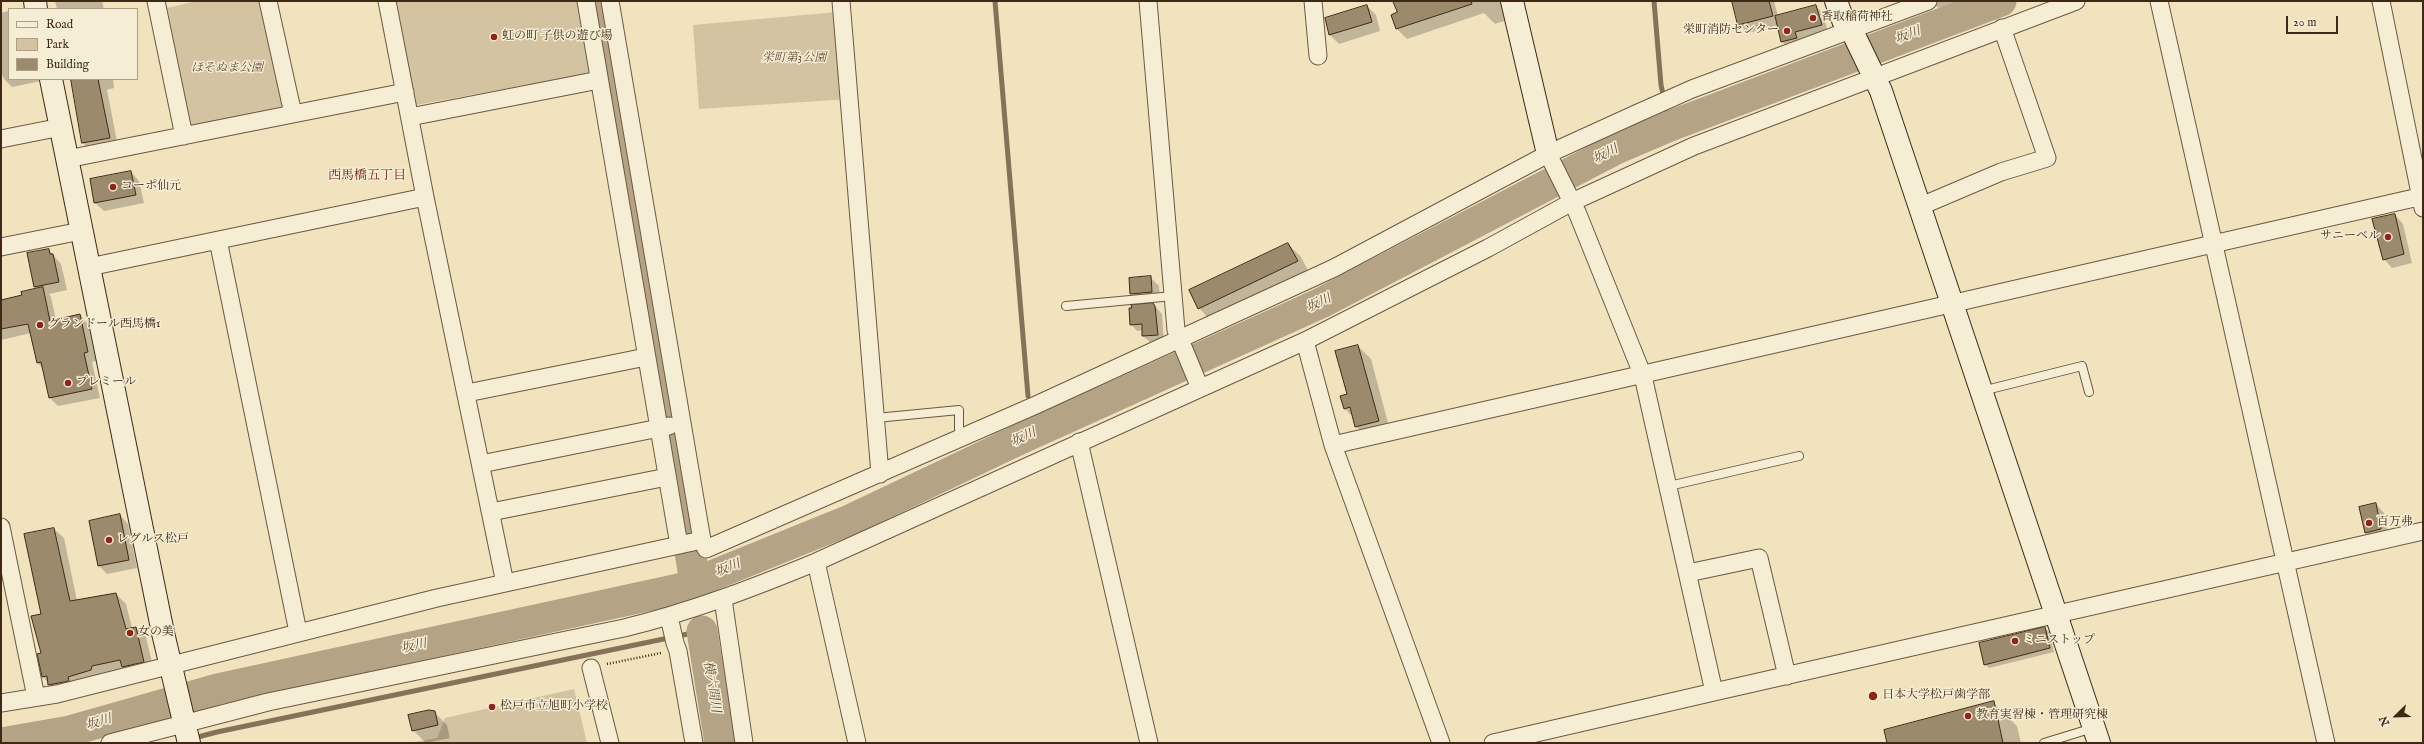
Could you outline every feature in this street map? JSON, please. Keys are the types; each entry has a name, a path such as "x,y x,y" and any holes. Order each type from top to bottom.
{"street":[{"path":"158,1 184,136"},
{"path":"268,1 293,114"},
{"path":"387,1 425,197 506,583"},
{"path":"586,1 679,545"},
{"path":"610,1 682,424 700,541 706,549 1180,342 1334,268 1550,158 1692,89 1852,34 1928,1"},
{"path":"841,1 880,474"},
{"path":"1148,1 1173,296 1180,342 1199,385"},
{"path":"1313,1 1318,56"},
{"path":"1512,1 1550,158 1570,200 1643,376 1669,486 1714,692"},
{"path":"1836,1 1846,28 1852,34 1874,76 1954,305 2097,735"},
{"path":"110,743 185,729 268,702 624,628 676,614 718,600 816,562 1079,442 1199,385 1304,341 1488,248 1570,200 1694,146 1874,76 2076,1"},
{"path":"2159,1 2326,743"},
{"path":"1333,444 1643,376 2214,245 2422,200 2381,1"},
{"path":"1920,206 2001,172 2047,158 2002,28"},
{"path":"51,80 172,674 185,729"},
{"path":"410,117 599,80"},
{"path":"67,159 405,92"},
{"path":"1,139 61,127"},
{"path":"89,267 425,197"},
{"path":"1,248 81,231"},
{"path":"218,240 298,632"},
{"path":"1304,341 1333,444 1441,743"},
{"path":"467,393 646,357"},
{"path":"481,464 682,424"},
{"path":"1079,442 1149,743"},
{"path":"491,512 667,477"},
{"path":"1,527 36,697"},
{"path":"1492,743 2423,531"},
{"path":"1,702 58,694 172,674 298,632 506,583 700,541"},
{"path":"1688,573 1759,558 1787,676"},
{"path":"816,562 857,743"},
{"path":"718,600 744,743"},
{"path":"676,614 676,646 694,743"},
{"path":"591,668 610,743"}],"lane":[{"path":"1066,306 1173,296"},
{"path":"1982,391 2082,366 2089,392"},
{"path":"876,418 958,410 959,429"},
{"path":"1669,486 1799,456"},
{"path":"2044,743 2097,735"}],"path":[{"path":"591,668 676,646"}],"green space":[{"name":"ほそぬま公園","path":"197,1 259,1 283,108 190,127 167,8"},
{"name":"虹の町 子供の遊び場","path":"395,1 580,1 592,73 416,105"},
{"name":"栄町第3公園","path":"838,12 849,99 699,109 693,25"},
{"path":"574,689 587,743 408,743 437,738 445,718"}],"building":[{"path":"1393,1 1471,1 1472,4 1396,29 1391,15 1397,12"},
{"path":"1732,1 1769,1 1773,16 1738,25"},
{"path":"1367,5 1372,22 1329,35 1325,18"},
{"path":"1816,5 1822,25 1795,32 1797,38 1781,42 1775,16"},
{"path":"71,80 98,80 110,138 82,143"},
{"name":"コーポ仙元","path":"131,171 136,195 94,203 90,179"},
{"name":"サニーベル","path":"2395,214 2404,254 2383,260 2372,219"},
{"path":"1288,243 1298,261 1198,309 1189,290"},
{"path":"49,249 50,254 53,254 59,282 34,287 27,253"},
{"path":"1151,276 1152,292 1130,294 1129,278"},
{"path":"43,287 50,321 80,314 88,352 84,353 92,389 49,398 41,362 37,363 28,324 1,329 1,300 22,295 21,292"},
{"path":"1153,303 1155,306 1158,335 1142,336 1142,324 1130,325 1129,308 1132,308 1131,305"},
{"path":"1358,345 1379,421 1355,427 1350,407 1344,409 1340,396 1347,394 1335,351"},
{"path":"2376,503 2381,529 2365,533 2359,507"},
{"name":"レグルス松戸","path":"120,514 129,560 98,566 89,521"},
{"path":"54,528 70,601 116,593 126,629 136,627 144,662 122,667 120,660 92,666 91,670 68,677 69,681 48,685 47,676 42,677 37,654 41,653 31,616 41,614 24,534"},
{"path":"2045,627 2050,648 1984,665 1979,643"},
{"name":"教育実習棟・管理研究棟","path":"1994,701 2003,743 1887,743 1884,730"},
{"path":"429,710 435,711 438,725 412,731 408,715"}],"waterway":[{"path":"597,1 695,582"},
{"path":"995,1 1028,396"},
{"path":"1654,1 1661,85 1670,126"},
{"name":"坂川","path":"2,743 70,731 218,689 679,589 852,519 1018,440 1321,303 1616,149 1670,126 2001,1"},
{"path":"194,738 702,631"},
{"name":"横六間川","path":"702,631 720,743"}],"place":[{"name":"香取稲荷神社","path":"1813,18"},
{"name":"栄町消防センター","path":"1787,31"},
{"name":"虹の町 子供の遊び場","path":"494,37"},
{"name":"コーポ仙元","path":"113,187"},
{"name":"サニーベル","path":"2388,237"},
{"name":"グランドール西馬橋1","path":"40,325"},
{"name":"プレミール","path":"68,383"},
{"name":"百万弗","path":"2369,523"},
{"name":"レグルス松戸","path":"109,540"},
{"name":"女の美","path":"130,633"},
{"name":"ミニストップ","path":"2015,641"},
{"name":"日本大学松戸歯学部","path":"1873,696"},
{"name":"松戸市立旭町小学校","path":"492,707"},
{"name":"教育実習棟・管理研究棟","path":"1968,716"}],"district":[{"name":"西馬橋五丁目","path":"367,176"}]}
